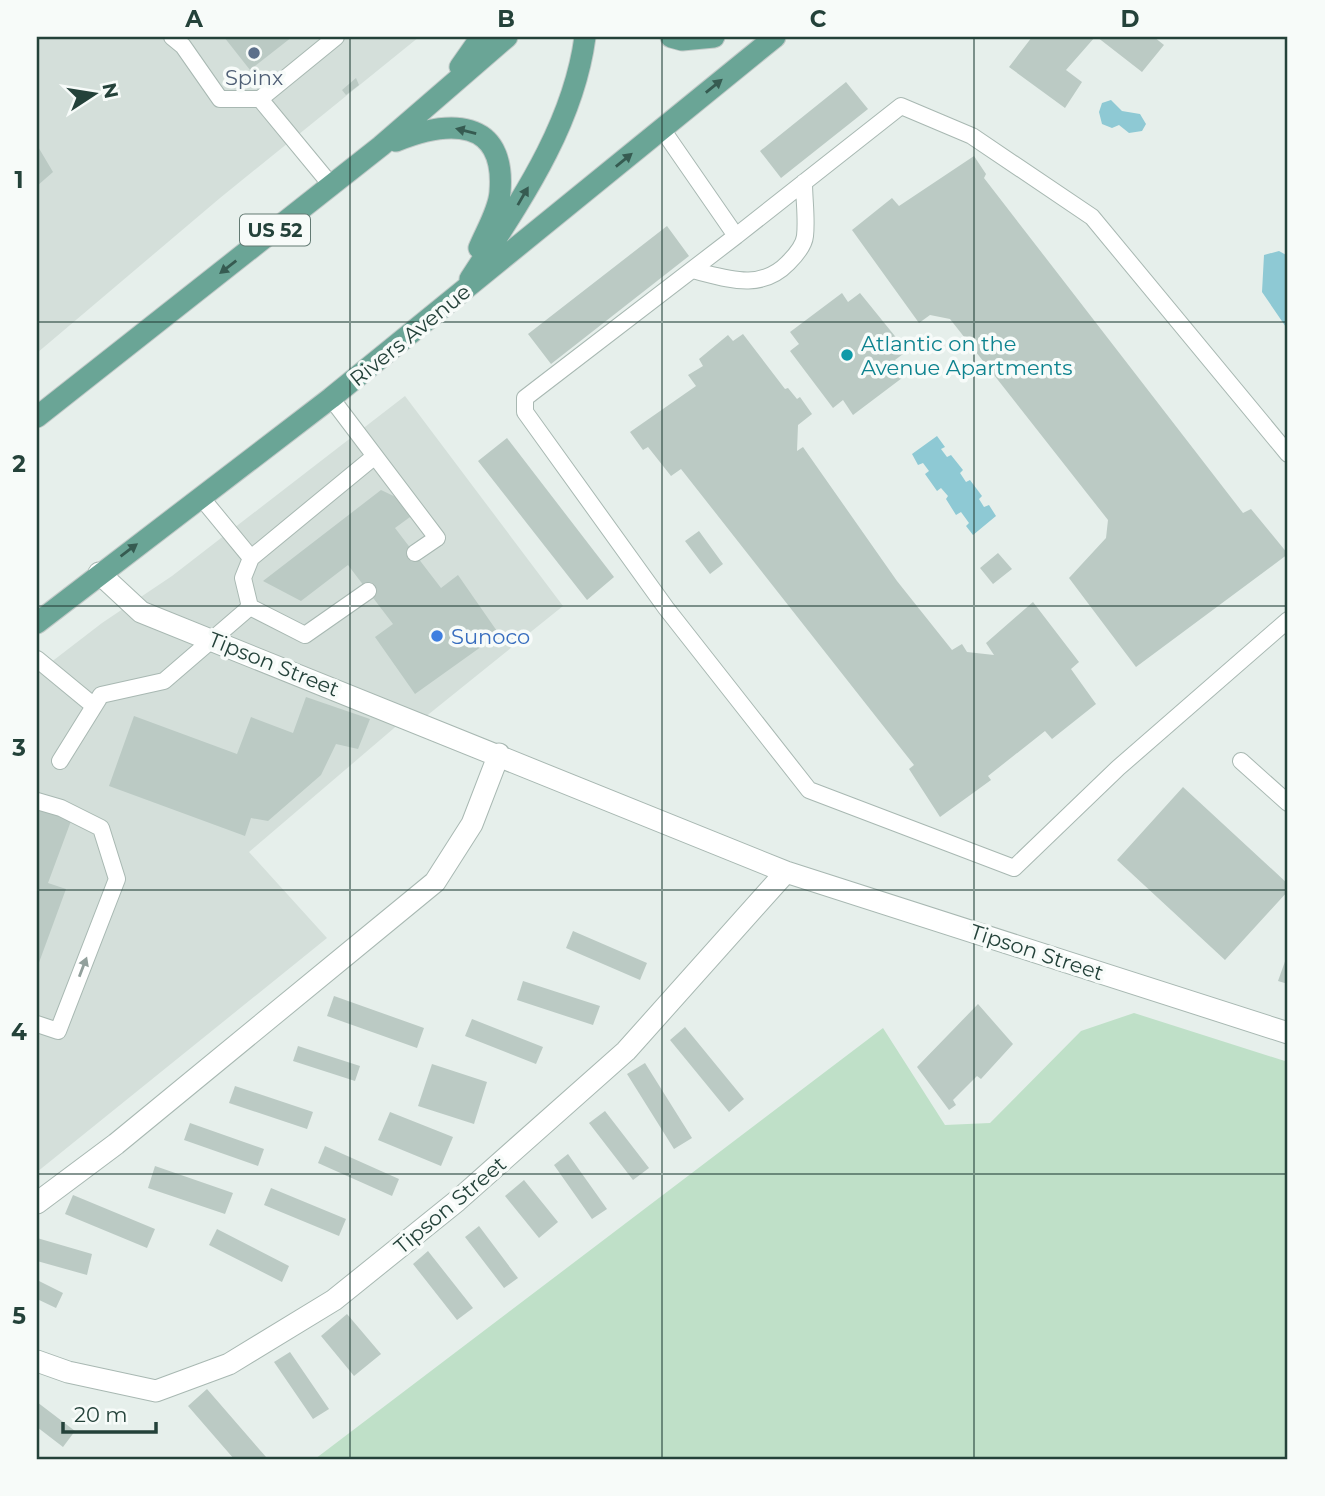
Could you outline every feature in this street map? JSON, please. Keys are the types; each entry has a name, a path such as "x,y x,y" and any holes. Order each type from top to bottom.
{"main road":[{"path":"443,93 481,37"},
{"name":"US 52","path":"37,417 381,146 507,37"},
{"path":"460,295 518,204 557,135 581,71 585,37"},
{"path":"671,37 681,40 714,37"},
{"name":"Rivers Avenue","path":"37,623 331,398 775,37"},
{"path":"381,146 427,129 462,128 483,136 499,156 500,194 460,295"}],"street":[{"name":"Tipson Street","path":"99,573 141,612 499,754 786,872 1288,1032"},
{"path":"37,1203 116,1144 435,882 472,824 499,754"},
{"name":"Tipson Street","path":"37,1361 68,1372 156,1391 229,1364 334,1300 457,1201 626,1051 786,872"}],"lane":[{"path":"172,37 183,46 220,99 260,99 336,37"},
{"path":"260,99 331,185"},
{"path":"1288,454 1092,217 972,136 901,106 525,398 524,412 666,608 809,790 1014,868 1118,768 1288,620"},
{"path":"662,130 736,236"},
{"path":"692,270 740,281 758,281 779,273 794,257 805,239 803,182"},
{"path":"331,398 436,538 415,553"},
{"path":"368,591 305,635 250,607 243,578 251,558 375,456"},
{"path":"200,496 251,558"},
{"path":"60,761 100,695 164,681 250,607"},
{"path":"37,659 94,706"},
{"path":"1241,761 1288,803"},
{"path":"37,801 61,808 102,828 117,879 58,1031 37,1024"}],"shaded area":[{"path":"37,37 419,37 220,198 37,353"},
{"path":"405,396 563,606 419,722 407,717 249,852 327,938 37,1172 37,673 102,623 172,576"}],"green space":[{"path":"1134,1013 1288,1062 1288,1459 315,1459 883,1028 945,1125 990,1123 1081,1031"}],"water":[{"path":"1111,100 1122,111 1140,114 1146,124 1142,131 1129,133 1119,125 1112,128 1102,124 1099,112 1102,103"},
{"path":"1279,251 1288,256 1288,330 1262,292 1264,255"},
{"path":"937,436 945,447 941,449 947,457 951,455 963,470 960,473 966,482 970,480 982,496 979,499 984,507 989,505 996,516 973,535 961,512 956,515 946,499 948,496 941,488 937,491 925,474 929,471 923,463 918,465 912,454"}],"building":[{"name":"Spinx","path":"224,37 292,37 250,70"},
{"path":"1032,37 1095,37 1066,70 1082,82 1065,108 1009,67"},
{"path":"1097,37 1154,37 1164,45 1142,72"},
{"path":"356,78 359,85 346,95 342,90"},
{"path":"846,82 868,109 781,178 760,151"},
{"path":"37,145 53,172 37,186"},
{"path":"974,156 986,174 984,178 1243,513 1251,509 1288,554 1136,667 1069,578 1106,538 1108,520 950,319 930,315 919,323 852,230 892,198 899,206"},
{"path":"667,226 689,256 551,364 528,334"},
{"name":"Atlantic on the Avenue Apartments","path":"842,293 848,302 860,293 907,351 895,360 906,375 853,415 843,400 833,408 790,351 799,344 790,332"},
{"path":"743,334 785,389 788,388 797,399 800,397 812,414 798,425 797,451 803,447 897,581 952,650 962,644 967,652 994,655 986,643 1033,602 1079,662 1071,669 1096,704 1052,739 1045,731 988,776 991,780 940,817 909,769 914,765 681,469 671,476 648,447 643,450 630,432 696,386 688,375 703,366 699,359 728,335 733,341"},
{"path":"507,438 614,577 587,600 478,461"},
{"path":"381,490 421,509 395,528 441,588 458,575 499,634 415,694 375,637 393,624 348,565 301,601 263,581"},
{"path":"699,531 723,564 710,574 685,541"},
{"path":"998,553 1012,569 993,584 980,568"},
{"path":"306,697 370,719 358,749 336,744 321,775 268,821 251,818 245,836 109,786 134,716 237,754 251,717 293,733"},
{"path":"1183,787 1288,884 1288,891 1225,960 1117,860"},
{"path":"37,808 71,821 48,883 66,889 37,968"},
{"path":"573,931 647,963 640,980 566,948"},
{"path":"1288,953 1288,984 1278,981"},
{"path":"523,981 600,1006 593,1025 517,1000"},
{"path":"334,996 424,1028 417,1048 327,1016"},
{"path":"978,1004 1013,1044 981,1079 977,1076 953,1100 956,1105 949,1110 917,1067"},
{"path":"472,1019 543,1047 536,1064 465,1036"},
{"path":"685,1027 744,1099 729,1112 670,1040"},
{"path":"298,1046 360,1066 355,1081 293,1061"},
{"path":"645,1063 692,1138 674,1149 627,1074"},
{"path":"432,1064 487,1082 474,1124 418,1106"},
{"path":"235,1086 313,1112 307,1129 229,1103"},
{"path":"605,1111 649,1168 633,1180 589,1123"},
{"path":"390,1112 453,1137 441,1166 378,1140"},
{"path":"190,1123 264,1149 258,1166 184,1140"},
{"path":"325,1146 399,1179 392,1196 318,1163"},
{"path":"568,1154 607,1209 592,1219 554,1165"},
{"path":"155,1166 233,1193 225,1214 148,1188"},
{"path":"524,1180 558,1222 539,1238 505,1196"},
{"path":"271,1188 346,1219 339,1236 264,1205"},
{"path":"73,1195 155,1229 147,1248 65,1214"},
{"path":"479,1226 518,1278 504,1288 465,1237"},
{"path":"217,1229 289,1266 282,1282 209,1245"},
{"path":"37,1238 92,1254 87,1275 37,1261"},
{"path":"428,1251 473,1308 457,1320 413,1264"},
{"path":"37,1280 63,1293 56,1308 37,1299"},
{"path":"347,1314 381,1354 354,1376 321,1336"},
{"path":"290,1352 329,1409 313,1419 274,1362"},
{"path":"207,1389 266,1457 264,1459 234,1459 188,1406"},
{"path":"37,1402 75,1431 63,1447 37,1427"}],"place":[{"name":"Spinx","path":"254,53"},
{"name":"Atlantic on the Avenue Apartments","path":"847,355"},
{"name":"Sunoco","path":"437,636"}]}
